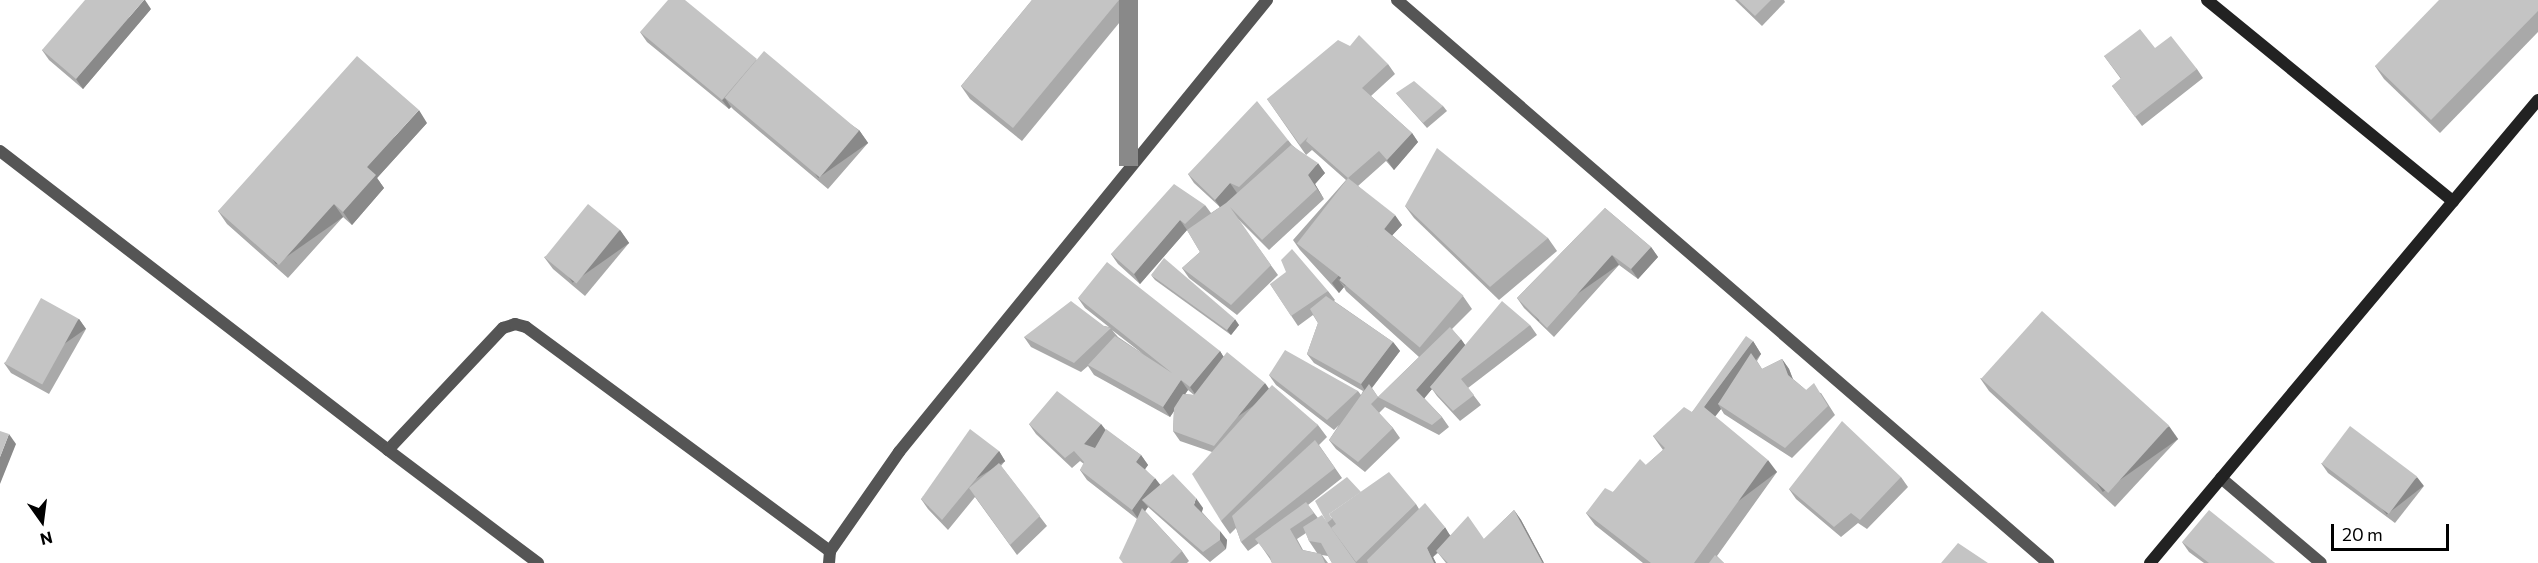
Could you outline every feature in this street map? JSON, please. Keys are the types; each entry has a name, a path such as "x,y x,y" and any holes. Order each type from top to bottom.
{"street":[{"path":"388,450 503,328 514,324 526,327 830,557 899,452 1267,0"},
{"path":"1397,0 2048,563"},
{"path":"2207,0 2453,201"},
{"path":"2150,563 2538,100"},
{"path":"0,151 538,563"},
{"path":"2221,478 2321,563"}],"building":[{"path":"85,0 144,0 76,79 42,50"},
{"path":"668,0 685,0 757,59 722,100 640,32"},
{"path":"1032,0 1119,0 1013,128 961,86"},
{"path":"1738,0 1771,0 1755,16"},
{"path":"2439,0 2538,0 2538,11 2431,120 2375,66"},
{"path":"2140,29 2155,48 2171,36 2197,69 2135,117 2112,86 2121,78 2104,56"},
{"path":"1359,35 1388,64 1362,88 1412,133 1387,160 1379,151 1348,178 1306,141 1308,137 1300,145 1267,99 1338,40 1350,46"},
{"path":"764,51 859,131 820,177 725,98"},
{"path":"357,56 419,110 367,167 376,175 343,212 334,204 279,265 218,211"},
{"path":"1414,81 1443,106 1423,123 1396,93"},
{"path":"1257,101 1288,140 1239,187 1230,183 1215,200 1188,174"},
{"path":"1291,145 1318,163 1308,175 1317,189 1262,240 1230,207 1271,265 1231,305 1182,268 1200,252 1187,230 1226,203"},
{"path":"1437,148 1548,238 1490,287 1405,206"},
{"path":"1348,178 1395,215 1344,280 1297,243"},
{"path":"1174,184 1205,205 1185,224 1180,220 1134,274 1111,254"},
{"path":"588,204 620,230 576,283 545,258"},
{"path":"1605,208 1651,247 1631,269 1612,255 1547,328 1517,298"},
{"path":"1383,228 1463,295 1420,348 1339,280"},
{"path":"1292,249 1328,291 1291,316 1270,284 1286,272 1281,260"},
{"path":"1164,258 1235,319 1227,330 1151,275"},
{"path":"1107,262 1220,351 1190,387 1181,380 1163,407 1088,365 1115,336 1172,373 1078,298"},
{"path":"1326,296 1393,342 1361,384 1307,354 1318,323 1310,309"},
{"path":"41,298 79,319 42,384 5,364"},
{"path":"1071,301 1104,326 1111,328 1074,363 1024,337"},
{"path":"1502,301 1530,325 1461,379 1474,395 1453,411 1430,387"},
{"path":"2042,311 2169,425 2108,493 1981,379"},
{"path":"1450,327 1461,339 1416,390 1442,417 1432,425 1378,397"},
{"path":"1746,336 1753,341 1704,407 1768,460 1694,563 1651,563 1586,513 1605,488 1613,492 1640,459 1646,465 1665,448 1653,436 1684,407 1692,412"},
{"path":"1285,350 1358,391 1327,420 1269,375"},
{"path":"1227,352 1265,383 1214,446 1173,431 1174,408 1183,394 1194,395"},
{"path":"1751,353 1762,369 1782,359 1788,375 1806,390 1814,383 1828,406 1785,448 1718,404"},
{"path":"1369,384 1378,397 1371,404 1393,428 1358,462 1329,440"},
{"path":"1272,385 1318,425 1221,521 1192,474"},
{"path":"1057,391 1101,424 1084,444 1095,448 1106,429 1141,455 1136,462 1155,478 1132,510 1080,470 1084,462 1074,451 1065,458 1029,424"},
{"path":"1842,421 1901,477 1860,520 1851,513 1834,527 1789,489"},
{"path":"2350,426 2417,477 2389,514 2322,464"},
{"path":"970,429 999,451 942,520 921,499"},
{"path":"0,431 9,434 0,457"},
{"path":"1315,440 1335,468 1241,542 1232,516"},
{"path":"999,463 1040,516 1010,545 969,488"},
{"path":"1389,472 1416,504 1356,562 1331,528 1336,524 1329,514"},
{"path":"1173,474 1196,498 1194,505 1220,531 1220,540 1203,552 1142,500"},
{"path":"1347,477 1361,492 1329,514 1332,519 1327,523 1315,501"},
{"path":"1306,502 1314,513 1290,529 1302,550 1321,554 1325,563 1272,563 1270,557 1255,539"},
{"path":"1425,503 1445,527 1427,548 1434,563 1368,563 1367,560"},
{"path":"1142,508 1182,551 1170,563 1123,563 1119,558"},
{"path":"1514,510 1541,563 1448,563 1436,551 1468,516 1484,539"},
{"path":"2209,510 2275,563 2209,563 2182,542"},
{"path":"1322,515 1356,563 1332,563 1321,543 1309,541 1303,527"},
{"path":"1958,543 1988,563 1941,563"},
{"path":"1715,555 1724,563 1709,563"}]}
